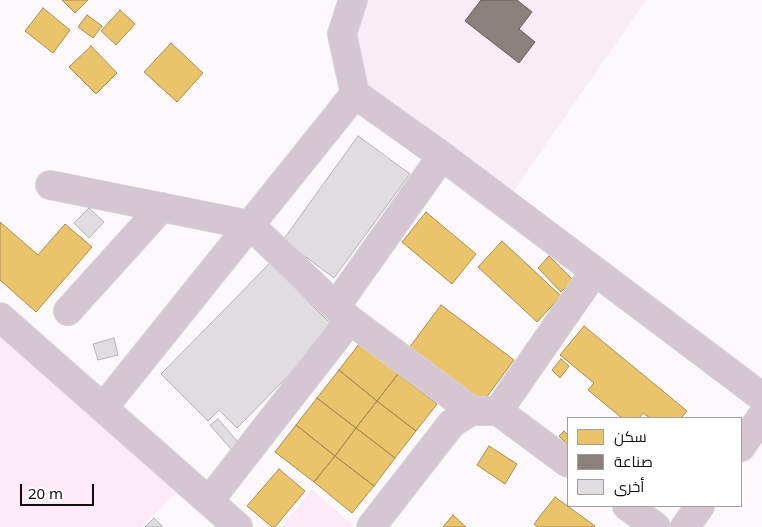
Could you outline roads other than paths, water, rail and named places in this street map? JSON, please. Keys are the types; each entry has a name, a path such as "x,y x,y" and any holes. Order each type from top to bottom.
{"street":[{"path":"353,0 342,34 355,94 442,156 762,397"},
{"path":"103,408 355,94"},
{"path":"210,501 343,313 442,156"},
{"path":"50,185 250,225 343,313 485,411 567,462"},
{"path":"68,311 162,208"},
{"path":"371,527 452,423 485,411 595,271"},
{"path":"0,317 238,527"},
{"path":"742,446 762,416"},
{"path":"628,507 656,527"},
{"path":"685,527 699,507"}]}
